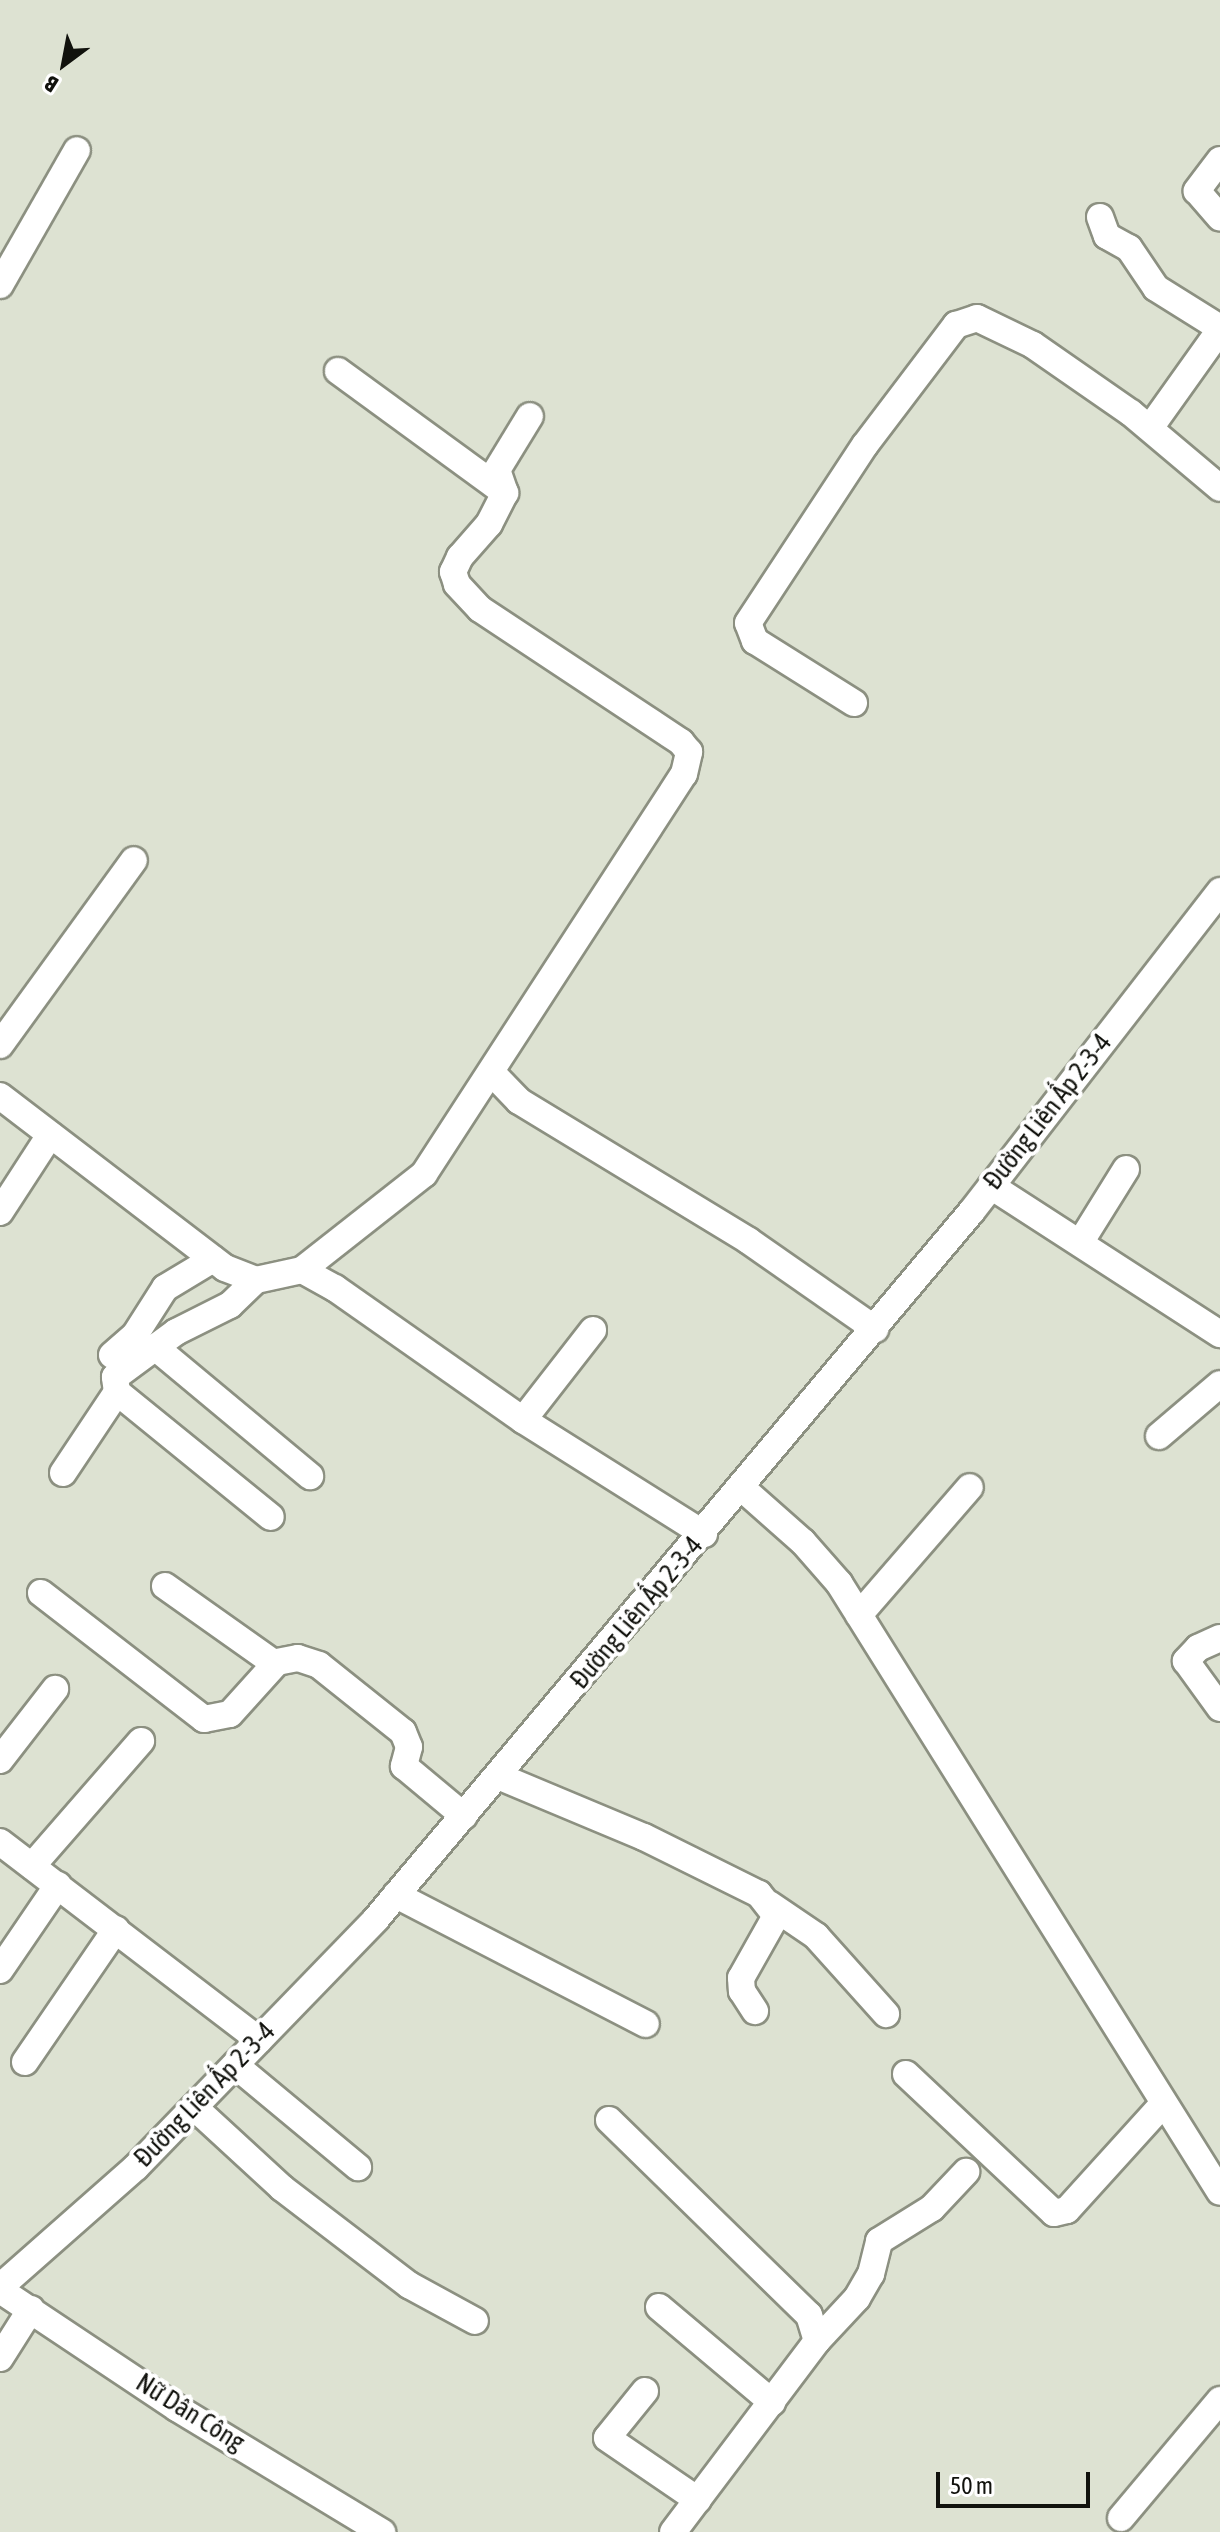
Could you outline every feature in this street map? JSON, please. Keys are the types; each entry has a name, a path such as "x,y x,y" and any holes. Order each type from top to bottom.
{"street":[{"path":"0,285 77,150"},
{"path":"1220,160 1197,191 1220,217"},
{"path":"1100,217 1107,236 1129,248 1156,288 1220,329 1150,428"},
{"path":"854,703 755,641 748,623 865,445 956,325 977,318 1033,345 1150,428 1218,481"},
{"path":"338,371 505,493"},
{"path":"63,1473 117,1392 115,1377 155,1347 230,1305 256,1280 302,1270 424,1174 493,1074 591,912 684,774 689,752 480,609 457,584 453,572 460,557 489,524 505,493 497,470 530,416"},
{"path":"0,1045 134,860"},
{"name":"Đường Liên Ấp 2-3-4","path":"0,2288 136,2167 396,1895 743,1489 875,1329 991,1186 1220,891"},
{"path":"493,1074 519,1101 749,1241 875,1329"},
{"path":"0,1096 213,1259 256,1280"},
{"path":"0,1212 50,1135"},
{"path":"1080,1243 1126,1169"},
{"path":"991,1186 1220,1334"},
{"path":"112,1355 135,1335 165,1288 213,1259"},
{"path":"302,1270 523,1420 704,1534"},
{"path":"523,1420 593,1330"},
{"path":"155,1347 310,1476"},
{"path":"1159,1436 1220,1384"},
{"path":"117,1392 271,1517"},
{"path":"859,1615 970,1487"},
{"path":"743,1489 803,1542 859,1615 1220,2192"},
{"path":"165,1586 275,1664"},
{"path":"41,1593 204,1719 230,1714 275,1664 298,1658 319,1665 403,1732 409,1747 404,1766 464,1816"},
{"path":"1220,1638 1194,1651 1186,1661 1220,1708"},
{"path":"0,1760 55,1689"},
{"path":"32,1866 141,1741"},
{"path":"498,1776 644,1837 724,1875 816,1936 886,2014"},
{"path":"0,1842 259,2040"},
{"path":"0,1970 58,1885"},
{"path":"396,1895 646,2024"},
{"path":"755,2011 742,1991 741,1978 771,1931 776,1916 769,1904"},
{"path":"25,2062 116,1929"},
{"path":"235,2065 358,2167"},
{"path":"906,2074 1054,2213 1067,2210 1164,2103"},
{"path":"194,2107 282,2188 409,2285 475,2321"},
{"path":"609,2120 809,2315 817,2341"},
{"path":"673,2532 817,2341 857,2298 871,2274 879,2241 932,2208 966,2172"},
{"name":"Nữ Dân Công","path":"0,2288 177,2408 382,2532"},
{"path":"659,2307 772,2402"},
{"path":"0,2358 31,2309"},
{"path":"645,2391 607,2438 698,2500"},
{"path":"1121,2518 1220,2400"}]}
